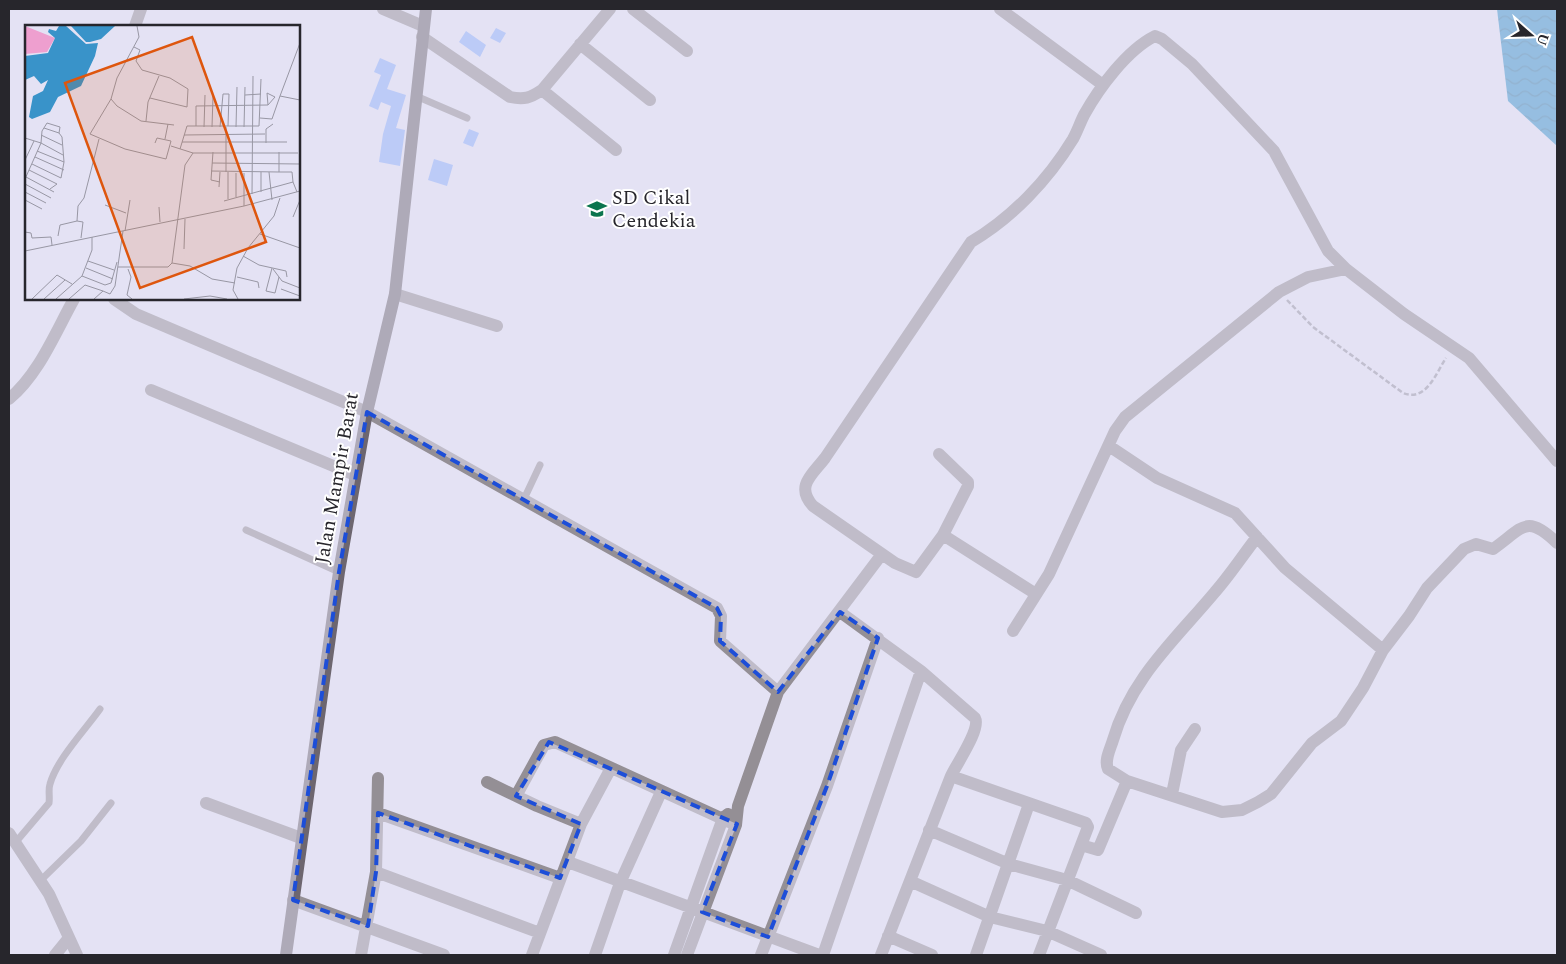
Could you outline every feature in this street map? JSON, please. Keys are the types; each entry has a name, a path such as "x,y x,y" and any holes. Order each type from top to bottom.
{"street":[{"path":"135,25 140,9"},
{"path":"383,9 422,31 510,97 522,100 531,98 542,90 610,9"},
{"name":"Jalan Mampir Barat","path":"286,955 338,572 367,412 395,294 422,31 426,9"},
{"path":"634,9 687,51"},
{"path":"1000,9 1103,86"},
{"path":"939,454 968,482 968,486 943,535 916,572 904,568 882,554 813,506 804,495 804,488 971,242 1005,219 1039,184 1073,140 1084,115 1103,86 1138,46 1155,36 1162,39 1192,64 1274,151 1328,251 1346,269 1404,314 1475,364 1557,461"},
{"path":"580,44 650,100"},
{"path":"542,90 616,150"},
{"path":"1013,631 1049,574 1109,446 1125,417 1279,292 1308,277 1346,269"},
{"path":"395,294 497,326"},
{"path":"9,399 20,390 32,374 73,300"},
{"path":"115,300 136,314 367,412 716,608 721,616 720,640 778,692"},
{"path":"151,390 355,475"},
{"path":"1109,446 1157,478 1235,513 1285,568 1382,650"},
{"path":"1256,537 1216,592 1169,643 1134,689 1117,722 1106,761 1108,769 1127,781 1172,794 1222,812 1242,810 1271,794 1312,743 1341,721 1363,688 1382,650 1409,616 1427,588 1464,549 1476,544 1493,549 1523,526 1542,529 1557,543"},
{"path":"943,535 1036,594"},
{"path":"674,955 736,825 738,806 778,692 882,554"},
{"path":"840,612 921,671 972,713 977,722 976,732 951,776 881,955"},
{"path":"760,955 827,786 878,638"},
{"path":"823,955 921,671"},
{"path":"1172,794 1181,750 1195,730"},
{"path":"516,796 544,745 549,742 736,825"},
{"path":"532,955 582,824 611,768"},
{"path":"951,776 1086,823 1088,829 1066,880 1039,955"},
{"path":"361,955 368,926 376,872 378,778"},
{"path":"1081,845 1098,850 1127,781"},
{"path":"487,782 582,824"},
{"path":"595,955 620,883 661,792"},
{"path":"206,804 302,838"},
{"path":"976,955 1029,804"},
{"path":"687,955 696,910 723,818 738,806"},
{"path":"378,813 560,878"},
{"path":"929,830 1009,864 1066,880 1136,913"},
{"path":"12,838 49,894 68,939 77,955"},
{"path":"568,862 620,883 819,955"},
{"path":"376,872 540,932"},
{"path":"910,881 990,917 1047,931 1101,955"},
{"path":"293,900 444,955"},
{"path":"888,936 932,955"},
{"path":"56,955 68,939"}],"lane":[{"path":"416,96 468,118"},
{"path":"524,499 540,465"},
{"path":"246,530 338,572"},
{"path":"12,838 49,803 51,795 49,786 55,772 100,709"},
{"path":"40,881 81,841 111,803"}],"path":[{"path":"1279,292 1313,327 1402,394 1412,397 1419,396 1449,354 1456,351"}],"highlighted area":[{"path":"367,412 717,608 721,616 720,641 778,692 840,612 878,638 827,786 768,937 702,912 737,824 549,742 516,796 581,824 560,878 378,813 376,872 368,926 293,900 339,572"}],"water":[{"path":"1497,9 1557,9 1557,146 1508,101"}],"building":[{"path":"496,28 506,33 500,43 490,38"},
{"path":"466,31 486,45 480,57 459,42"},
{"path":"380,58 396,65 387,89 406,95 396,128 405,130 400,166 379,162 383,134 391,106 381,102 378,110 369,106 381,75 374,72"},
{"path":"469,129 479,133 473,147 463,143"},
{"path":"434,159 453,165 447,186 428,180"}],"place":[{"name":"SD Cikal Cendekia","path":"597,209"}]}
